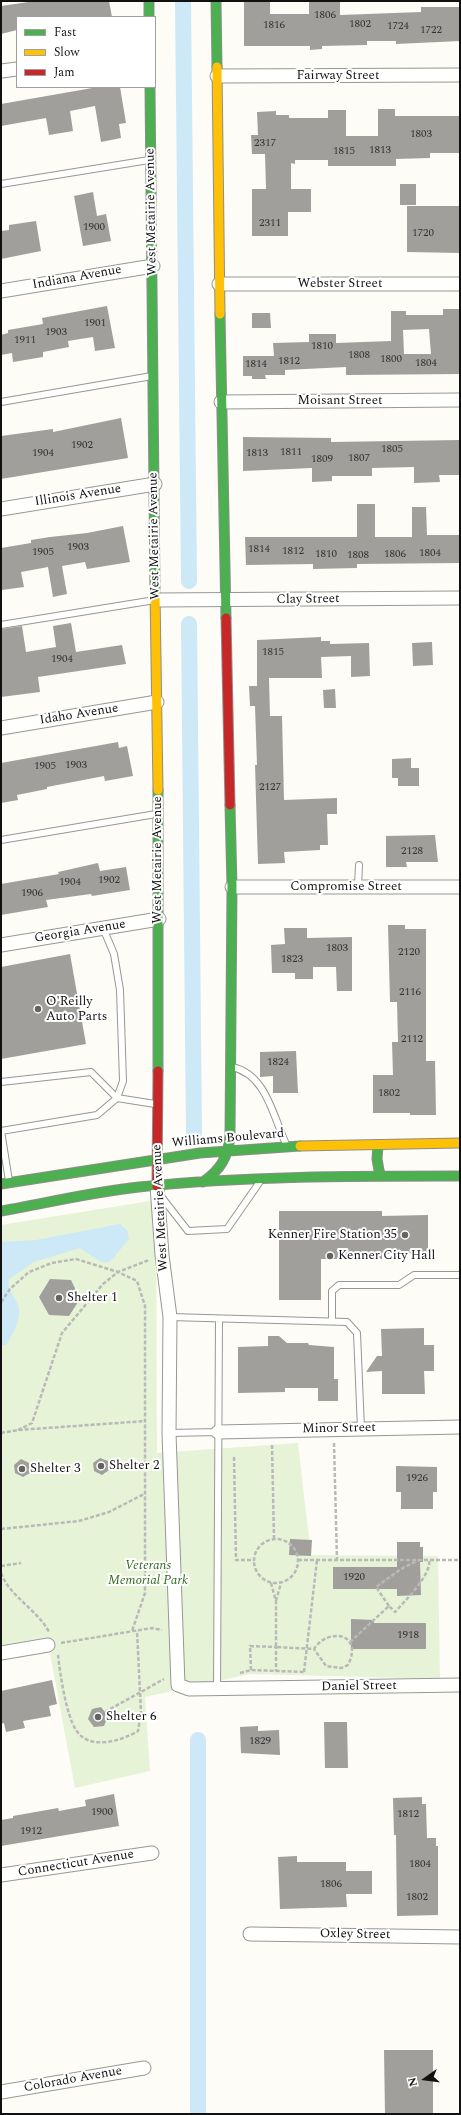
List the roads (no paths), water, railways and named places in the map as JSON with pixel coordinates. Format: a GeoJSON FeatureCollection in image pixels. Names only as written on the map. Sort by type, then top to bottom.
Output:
{"type":"FeatureCollection","features":[{"type":"Feature","properties":{"kind":"main road"},"geometry":{"type":"LineString","coordinates":[[149,1],[150,16]]}},
{"type":"Feature","properties":{"kind":"main road"},"geometry":{"type":"LineString","coordinates":[[203,1182],[220,1170],[230,1150],[232,887],[224,601],[216,1]]}},
{"type":"Feature","properties":{"kind":"main road","name":"West Metairie Avenue"},"geometry":{"type":"LineString","coordinates":[[150,88],[159,919],[157,1104],[158,1189]]}},
{"type":"Feature","properties":{"kind":"main road","name":"Williams Boulevard"},"geometry":{"type":"LineString","coordinates":[[5,1184],[230,1150],[288,1147],[460,1143]]}},
{"type":"Feature","properties":{"kind":"main road"},"geometry":{"type":"LineString","coordinates":[[378,1145],[377,1159],[380,1176]]}},
{"type":"Feature","properties":{"kind":"main road"},"geometry":{"type":"LineString","coordinates":[[1,1211],[137,1187],[158,1189],[203,1182],[262,1179],[460,1175]]}},
{"type":"Feature","properties":{"kind":"street"},"geometry":{"type":"LineString","coordinates":[[1,71],[16,69]]}},
{"type":"Feature","properties":{"kind":"street","name":"Fairway Street"},"geometry":{"type":"LineString","coordinates":[[217,76],[460,75]]}},
{"type":"Feature","properties":{"kind":"street","name":"Indiana Avenue"},"geometry":{"type":"LineString","coordinates":[[1,291],[152,266]]}},
{"type":"Feature","properties":{"kind":"street","name":"Webster Street"},"geometry":{"type":"LineString","coordinates":[[219,284],[460,284]]}},
{"type":"Feature","properties":{"kind":"street","name":"Moisant Street"},"geometry":{"type":"LineString","coordinates":[[221,402],[460,400]]}},
{"type":"Feature","properties":{"kind":"street","name":"Illinois Avenue"},"geometry":{"type":"LineString","coordinates":[[1,508],[155,484]]}},
{"type":"Feature","properties":{"kind":"street","name":"Clay Street"},"geometry":{"type":"LineString","coordinates":[[156,600],[224,601],[460,598]]}},
{"type":"Feature","properties":{"kind":"street","name":"Idaho Avenue"},"geometry":{"type":"LineString","coordinates":[[1,728],[157,702]]}},
{"type":"Feature","properties":{"kind":"street","name":"Compromise Street"},"geometry":{"type":"LineString","coordinates":[[232,887],[460,887]]}},
{"type":"Feature","properties":{"kind":"street","name":"Georgia Avenue"},"geometry":{"type":"LineString","coordinates":[[1,945],[159,919]]}},
{"type":"Feature","properties":{"kind":"street"},"geometry":{"type":"LineString","coordinates":[[460,1175],[460,1181]]}},
{"type":"Feature","properties":{"kind":"street","name":"West Metairie Avenue"},"geometry":{"type":"LineString","coordinates":[[158,1189],[162,1255],[170,1317],[169,1433],[178,1685],[189,1689],[218,1689]]}},
{"type":"Feature","properties":{"kind":"street","name":"Minor Street"},"geometry":{"type":"LineString","coordinates":[[218,1432],[460,1427]]}},
{"type":"Feature","properties":{"kind":"street"},"geometry":{"type":"LineString","coordinates":[[1,1653],[53,1644]]}},
{"type":"Feature","properties":{"kind":"street","name":"Daniel Street"},"geometry":{"type":"LineString","coordinates":[[218,1689],[460,1685]]}},
{"type":"Feature","properties":{"kind":"street","name":"Connecticut Avenue"},"geometry":{"type":"LineString","coordinates":[[1,1875],[152,1852]]}},
{"type":"Feature","properties":{"kind":"street","name":"Oxley Street"},"geometry":{"type":"LineString","coordinates":[[250,1934],[460,1937]]}},
{"type":"Feature","properties":{"kind":"street","name":"Colorado Avenue"},"geometry":{"type":"LineString","coordinates":[[1,2092],[144,2068]]}},
{"type":"Feature","properties":{"kind":"lane"},"geometry":{"type":"LineString","coordinates":[[1,184],[151,160]]}},
{"type":"Feature","properties":{"kind":"lane"},"geometry":{"type":"LineString","coordinates":[[1,402],[154,376]]}},
{"type":"Feature","properties":{"kind":"lane"},"geometry":{"type":"LineString","coordinates":[[1,625],[156,600]]}},
{"type":"Feature","properties":{"kind":"lane"},"geometry":{"type":"LineString","coordinates":[[1,840],[158,814]]}},
{"type":"Feature","properties":{"kind":"lane"},"geometry":{"type":"LineString","coordinates":[[358,887],[359,865]]}},
{"type":"Feature","properties":{"kind":"lane"},"geometry":{"type":"LineString","coordinates":[[5,1184],[1,1131],[97,1115],[117,1098],[123,1081],[120,990],[114,954],[104,928]]}},
{"type":"Feature","properties":{"kind":"lane"},"geometry":{"type":"LineString","coordinates":[[230,1067],[250,1074],[260,1086],[267,1098],[288,1147]]}},
{"type":"Feature","properties":{"kind":"lane"},"geometry":{"type":"LineString","coordinates":[[1,1082],[92,1072],[117,1098],[157,1104]]}},
{"type":"Feature","properties":{"kind":"lane"},"geometry":{"type":"LineString","coordinates":[[158,1189],[188,1231],[227,1229],[262,1179]]}},
{"type":"Feature","properties":{"kind":"lane"},"geometry":{"type":"LineString","coordinates":[[332,1320],[332,1291],[340,1285],[399,1285],[414,1275],[460,1274]]}},
{"type":"Feature","properties":{"kind":"lane"},"geometry":{"type":"LineString","coordinates":[[170,1317],[332,1320],[347,1322],[357,1333],[361,1429]]}},
{"type":"Feature","properties":{"kind":"lane"},"geometry":{"type":"LineString","coordinates":[[218,1689],[219,1319]]}},
{"type":"Feature","properties":{"kind":"lane"},"geometry":{"type":"LineString","coordinates":[[169,1433],[218,1432]]}},
{"type":"Feature","properties":{"kind":"water"},"geometry":{"type":"Polygon","coordinates":[[[120,1224],[127,1230],[129,1239],[112,1260],[108,1262],[98,1260],[80,1248],[34,1262],[9,1279],[10,1289],[18,1305],[19,1316],[9,1341],[6,1345],[1,1346],[1,1242],[36,1240],[120,1224]]]}},
{"type":"Feature","properties":{"kind":"waterway"},"geometry":{"type":"LineString","coordinates":[[183,1],[189,581]]}},
{"type":"Feature","properties":{"kind":"waterway"},"geometry":{"type":"LineString","coordinates":[[189,624],[194,1133]]}},
{"type":"Feature","properties":{"kind":"waterway"},"geometry":{"type":"LineString","coordinates":[[198,1740],[198,2114]]}},
{"type":"Feature","properties":{"kind":"place","name":"O'Reilly Auto Parts"},"geometry":{"type":"Point","coordinates":[38,1009]}},
{"type":"Feature","properties":{"kind":"place","name":"Kenner Fire Station 35"},"geometry":{"type":"Point","coordinates":[405,1235]}},
{"type":"Feature","properties":{"kind":"place","name":"Kenner City Hall"},"geometry":{"type":"Point","coordinates":[330,1256]}},
{"type":"Feature","properties":{"kind":"place","name":"Shelter 1"},"geometry":{"type":"Point","coordinates":[59,1298]}},
{"type":"Feature","properties":{"kind":"place","name":"Shelter 2"},"geometry":{"type":"Point","coordinates":[101,1466]}},
{"type":"Feature","properties":{"kind":"place","name":"Shelter 3"},"geometry":{"type":"Point","coordinates":[22,1469]}},
{"type":"Feature","properties":{"kind":"place","name":"Shelter 6"},"geometry":{"type":"Point","coordinates":[98,1717]}},
{"type":"Feature","properties":{"kind":"park label","name":"Veterans Memorial Park"},"geometry":{"type":"Point","coordinates":[148,1574]}}]}
